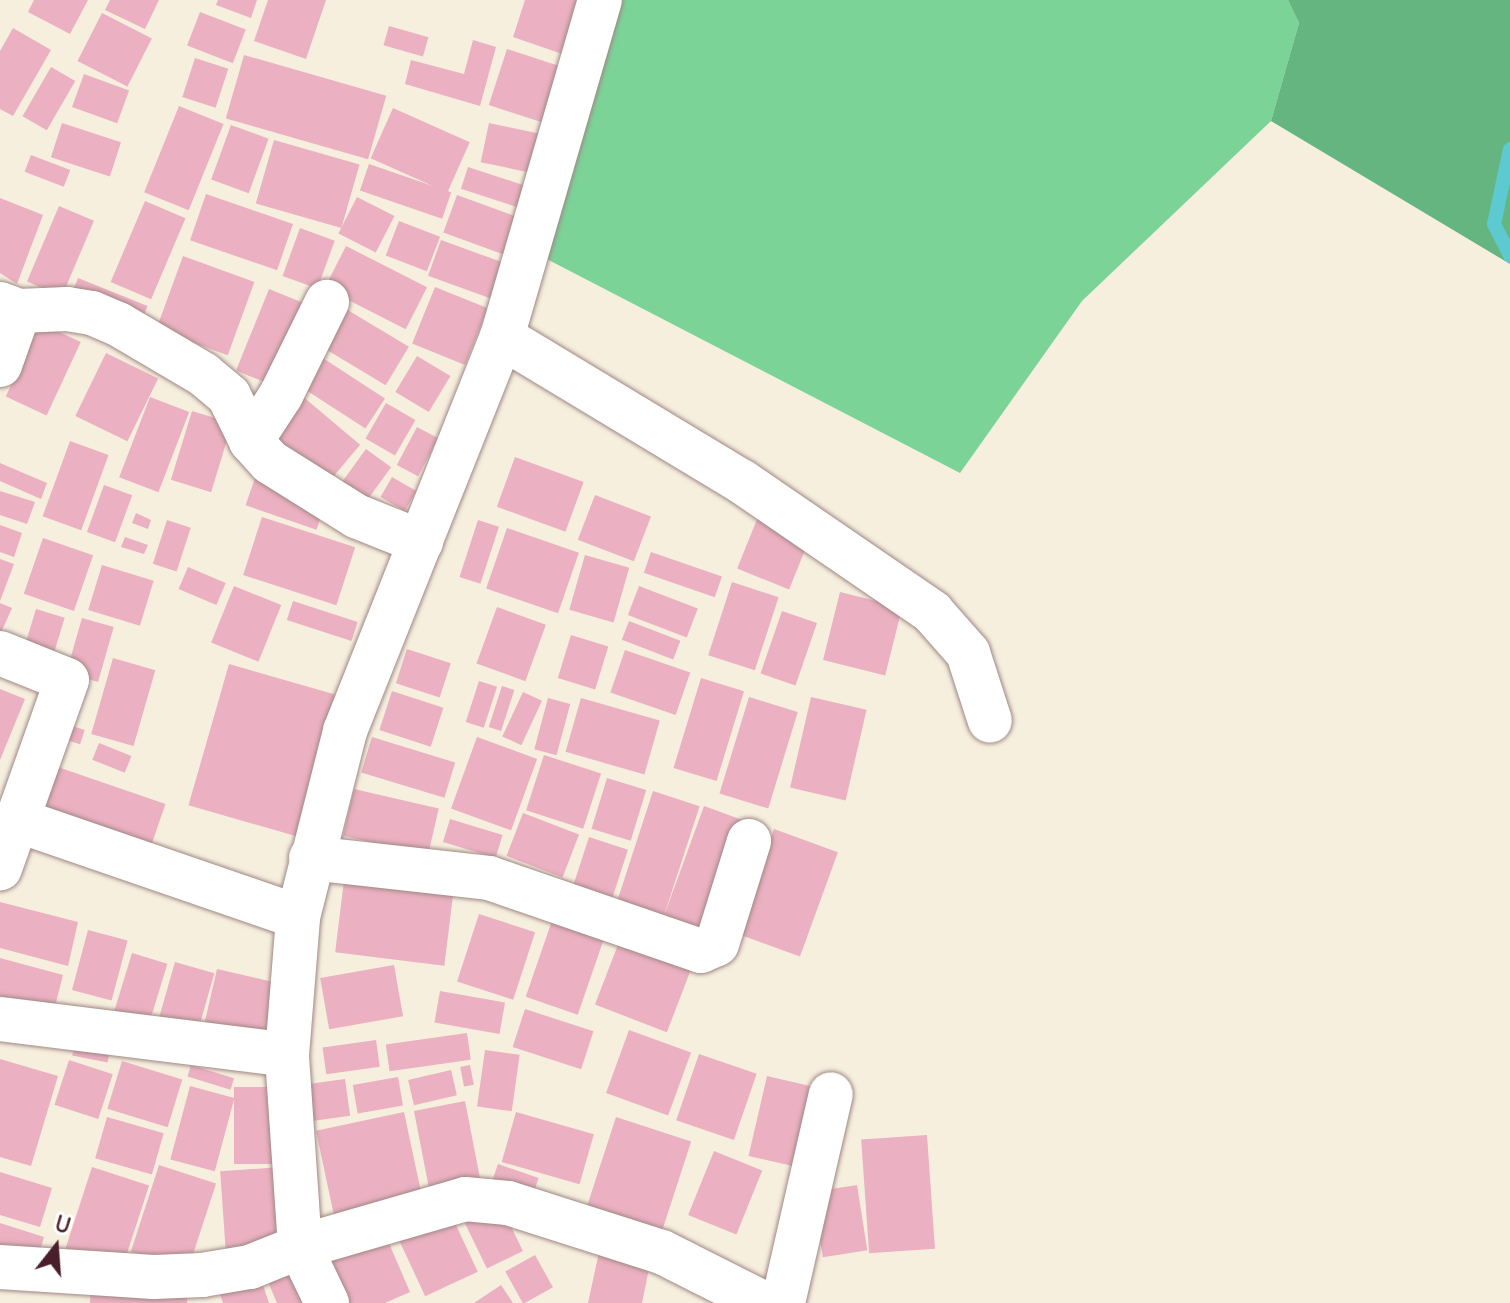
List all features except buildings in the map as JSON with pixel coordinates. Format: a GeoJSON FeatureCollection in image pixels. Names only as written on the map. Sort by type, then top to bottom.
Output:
{"type":"FeatureCollection","features":[{"type":"Feature","properties":{"kind":"street"},"geometry":{"type":"LineString","coordinates":[[327,1303],[300,1247],[287,1055],[298,917],[345,731],[502,337],[600,0]]}},
{"type":"Feature","properties":{"kind":"street"},"geometry":{"type":"LineString","coordinates":[[251,441],[281,395],[327,302]]}},
{"type":"Feature","properties":{"kind":"street"},"geometry":{"type":"LineString","coordinates":[[0,365],[10,307],[92,313],[118,324],[203,374],[229,396],[251,441],[270,462],[356,516],[421,542]]}},
{"type":"Feature","properties":{"kind":"street"},"geometry":{"type":"LineString","coordinates":[[502,337],[741,481],[932,612],[968,653],[990,721]]}},
{"type":"Feature","properties":{"kind":"street"},"geometry":{"type":"LineString","coordinates":[[0,653],[67,680],[0,868]]}},
{"type":"Feature","properties":{"kind":"street"},"geometry":{"type":"LineString","coordinates":[[17,820],[298,917]]}},
{"type":"Feature","properties":{"kind":"street"},"geometry":{"type":"LineString","coordinates":[[311,858],[489,878],[701,951],[717,944],[749,841]]}},
{"type":"Feature","properties":{"kind":"street"},"geometry":{"type":"LineString","coordinates":[[0,1019],[287,1055]]}},
{"type":"Feature","properties":{"kind":"street"},"geometry":{"type":"LineString","coordinates":[[783,1303],[831,1094]]}},
{"type":"Feature","properties":{"kind":"street"},"geometry":{"type":"LineString","coordinates":[[0,1267],[140,1277],[202,1275],[250,1267],[300,1247],[465,1199],[508,1203],[662,1252],[763,1303]]}},
{"type":"Feature","properties":{"kind":"green space"},"geometry":{"type":"Polygon","coordinates":[[[619,0],[1288,0],[1299,23],[1271,121],[1082,301],[960,473],[539,255],[619,0]]]}},
{"type":"Feature","properties":{"kind":"green space"},"geometry":{"type":"Polygon","coordinates":[[[1288,0],[1510,0],[1510,264],[1271,121],[1299,23],[1288,0]]]}},
{"type":"Feature","properties":{"kind":"waterway"},"geometry":{"type":"LineString","coordinates":[[1510,149],[1494,224],[1510,256]]}}]}
